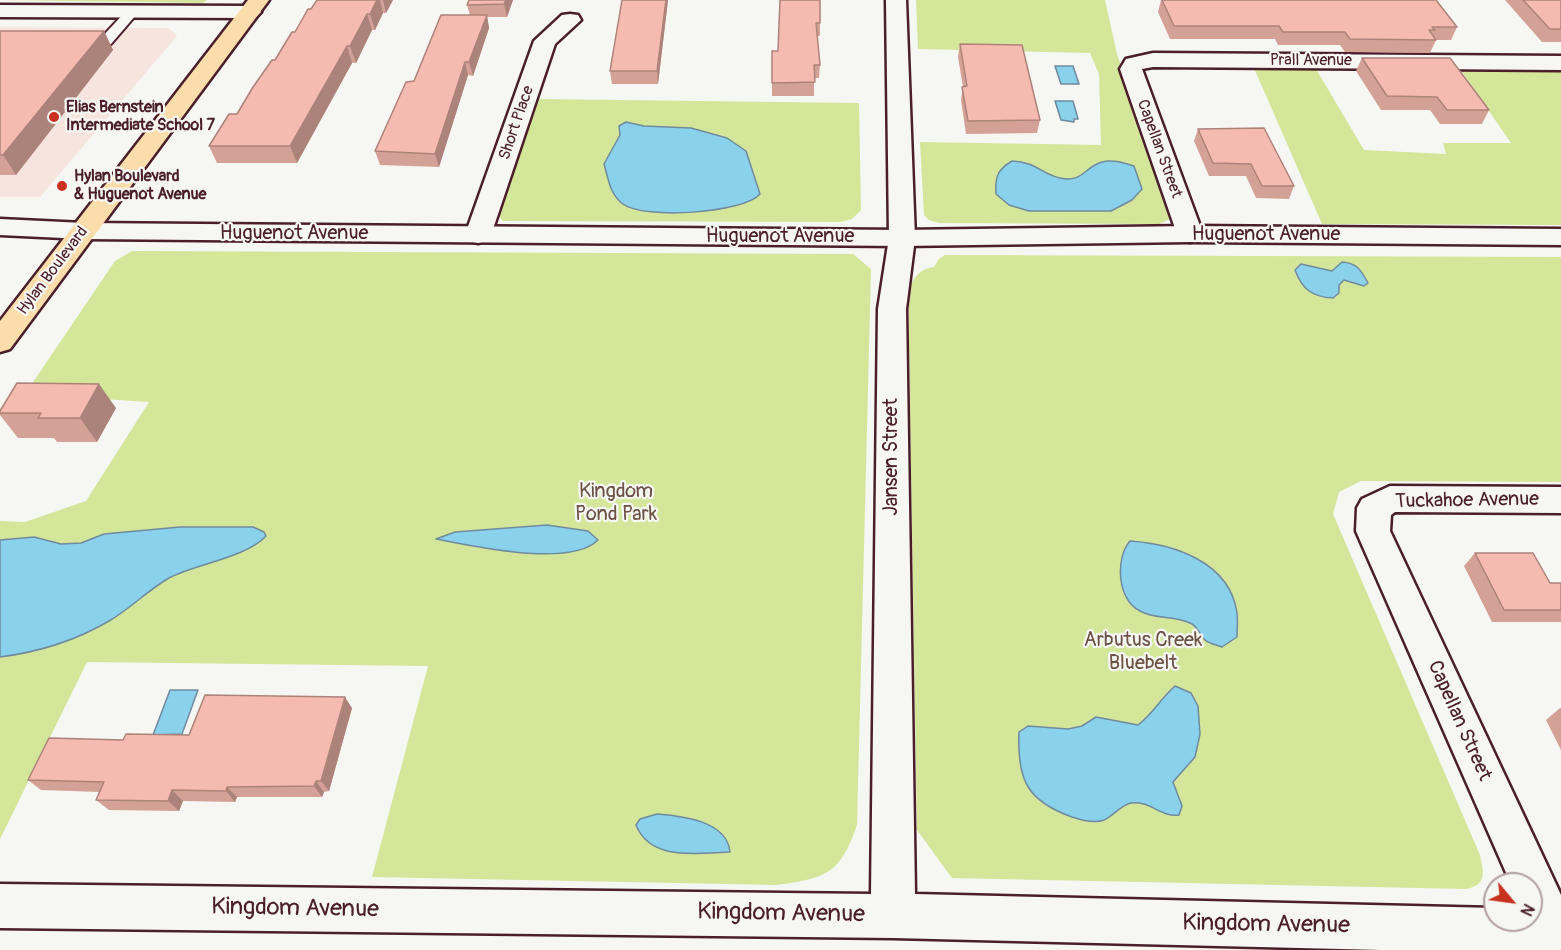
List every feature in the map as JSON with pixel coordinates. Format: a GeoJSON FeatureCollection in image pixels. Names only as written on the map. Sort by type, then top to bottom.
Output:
{"type":"FeatureCollection","features":[{"type":"Feature","properties":{"kind":"main road","name":"Hylan Boulevard"},"geometry":{"type":"LineString","coordinates":[[0,342],[254,6]]}},
{"type":"Feature","properties":{"kind":"street","name":"Jansen Street"},"geometry":{"type":"LineString","coordinates":[[893,915],[892,309],[902,238],[896,0]]}},
{"type":"Feature","properties":{"kind":"street"},"geometry":{"type":"LineString","coordinates":[[0,11],[132,12],[254,6]]}},
{"type":"Feature","properties":{"kind":"street","name":"Short Place"},"geometry":{"type":"LineString","coordinates":[[478,235],[545,41],[570,20]]}},
{"type":"Feature","properties":{"kind":"street","name":"Prall Avenue"},"geometry":{"type":"LineString","coordinates":[[1134,64],[1153,60],[1561,63]]}},
{"type":"Feature","properties":{"kind":"street","name":"Capellan Street"},"geometry":{"type":"LineString","coordinates":[[1134,64],[1131,69],[1132,75],[1190,234]]}},
{"type":"Feature","properties":{"kind":"street","name":"Huguenot Avenue"},"geometry":{"type":"LineString","coordinates":[[0,227],[84,231],[902,238],[1190,234],[1561,237]]}},
{"type":"Feature","properties":{"kind":"street","name":"Tuckahoe Avenue"},"geometry":{"type":"LineString","coordinates":[[1374,508],[1390,499],[1561,500]]}},
{"type":"Feature","properties":{"kind":"street","name":"Capellan Street"},"geometry":{"type":"LineString","coordinates":[[1374,508],[1373,531],[1558,932]]}},
{"type":"Feature","properties":{"kind":"street","name":"Kingdom Avenue"},"geometry":{"type":"LineString","coordinates":[[0,906],[893,915],[1558,932]]}},
{"type":"Feature","properties":{"kind":"lane"},"geometry":{"type":"LineString","coordinates":[[106,41],[132,12]]}},
{"type":"Feature","properties":{"kind":"shaded area","name":"Elias Bernstein Intermediate School 7"},"geometry":{"type":"Polygon","coordinates":[[[0,27],[169,28],[177,36],[40,197],[0,197],[0,27]]]}},
{"type":"Feature","properties":{"kind":"green space"},"geometry":{"type":"Polygon","coordinates":[[[0,0],[207,0],[203,3],[0,0]]]}},
{"type":"Feature","properties":{"kind":"green space"},"geometry":{"type":"Polygon","coordinates":[[[916,0],[1105,0],[1117,54],[1170,209],[1170,219],[1159,224],[939,223],[929,220],[924,215],[920,142],[1101,145],[1099,74],[1090,53],[918,49],[916,0]]]}},
{"type":"Feature","properties":{"kind":"green space"},"geometry":{"type":"Polygon","coordinates":[[[1254,68],[1316,69],[1364,150],[1446,154],[1443,143],[1511,143],[1460,69],[1561,70],[1561,225],[1322,224],[1254,68]]]}},
{"type":"Feature","properties":{"kind":"green space"},"geometry":{"type":"Polygon","coordinates":[[[538,99],[859,103],[861,210],[852,219],[841,222],[503,221],[495,213],[538,99]]]}},
{"type":"Feature","properties":{"kind":"green space","name":"Kingdom Pond Park"},"geometry":{"type":"Polygon","coordinates":[[[132,251],[853,254],[871,269],[857,825],[851,841],[837,864],[820,876],[777,885],[372,877],[428,666],[87,662],[0,839],[0,521],[25,522],[86,501],[149,402],[25,394],[115,261],[132,251]]]}},
{"type":"Feature","properties":{"kind":"green space","name":"Arbutus Creek Bluebelt"},"geometry":{"type":"Polygon","coordinates":[[[945,255],[1561,257],[1561,482],[1361,481],[1339,492],[1333,514],[1480,855],[1483,872],[1478,884],[1466,889],[952,878],[917,830],[908,289],[918,274],[934,267],[945,255]]]}},
{"type":"Feature","properties":{"kind":"water"},"geometry":{"type":"Polygon","coordinates":[[[1055,66],[1073,66],[1079,84],[1061,84],[1055,66]]]}},
{"type":"Feature","properties":{"kind":"water"},"geometry":{"type":"Polygon","coordinates":[[[1055,101],[1073,101],[1078,119],[1074,119],[1074,122],[1061,120],[1055,101]]]}},
{"type":"Feature","properties":{"kind":"water"},"geometry":{"type":"Polygon","coordinates":[[[626,122],[644,126],[691,128],[727,138],[746,151],[760,194],[750,201],[735,206],[693,212],[651,212],[623,204],[612,191],[604,164],[620,135],[619,126],[626,122]]]}},
{"type":"Feature","properties":{"kind":"water"},"geometry":{"type":"Polygon","coordinates":[[[1012,161],[1068,179],[1079,176],[1102,162],[1122,163],[1134,166],[1142,189],[1132,200],[1111,211],[1029,211],[1009,205],[996,194],[998,174],[1012,161]]]}},
{"type":"Feature","properties":{"kind":"water"},"geometry":{"type":"Polygon","coordinates":[[[1342,262],[1358,268],[1368,283],[1364,286],[1344,280],[1339,285],[1339,293],[1333,298],[1319,296],[1309,291],[1295,270],[1301,264],[1332,271],[1342,262]]]}},
{"type":"Feature","properties":{"kind":"water"},"geometry":{"type":"Polygon","coordinates":[[[547,525],[588,531],[598,540],[585,548],[566,553],[544,554],[496,550],[436,539],[455,532],[547,525]]]}},
{"type":"Feature","properties":{"kind":"water"},"geometry":{"type":"Polygon","coordinates":[[[180,527],[253,527],[264,532],[266,536],[234,555],[169,578],[117,616],[70,640],[43,649],[0,657],[0,540],[34,537],[61,544],[81,543],[104,534],[180,527]]]}},
{"type":"Feature","properties":{"kind":"water"},"geometry":{"type":"Polygon","coordinates":[[[1130,541],[1164,546],[1197,559],[1212,569],[1224,581],[1232,595],[1237,613],[1237,637],[1222,647],[1203,638],[1195,626],[1190,623],[1146,614],[1132,606],[1121,578],[1122,558],[1130,541]]]}},
{"type":"Feature","properties":{"kind":"water"},"geometry":{"type":"Polygon","coordinates":[[[1175,686],[1191,693],[1198,706],[1200,734],[1195,757],[1173,782],[1182,806],[1179,815],[1167,814],[1144,804],[1131,803],[1104,820],[1088,821],[1057,811],[1035,796],[1023,776],[1020,763],[1019,732],[1028,726],[1068,729],[1082,726],[1096,717],[1138,725],[1175,686]]]}},
{"type":"Feature","properties":{"kind":"water"},"geometry":{"type":"Polygon","coordinates":[[[170,690],[198,690],[182,734],[153,735],[170,690]]]}},
{"type":"Feature","properties":{"kind":"water"},"geometry":{"type":"Polygon","coordinates":[[[657,814],[679,816],[712,827],[721,833],[730,852],[677,853],[653,845],[643,837],[636,825],[640,819],[657,814]]]}},
{"type":"Feature","properties":{"kind":"building"},"geometry":{"type":"Polygon","coordinates":[[[317,0],[377,0],[350,46],[347,46],[290,146],[209,146],[229,114],[237,114],[253,87],[272,60],[275,60],[292,32],[295,32],[308,9],[311,9],[317,0]]]}},
{"type":"Feature","properties":{"kind":"building"},"geometry":{"type":"Polygon","coordinates":[[[469,0],[506,0],[504,4],[467,5],[469,0]]]}},
{"type":"Feature","properties":{"kind":"building"},"geometry":{"type":"Polygon","coordinates":[[[622,0],[666,0],[657,71],[610,71],[622,0]]]}},
{"type":"Feature","properties":{"kind":"building"},"geometry":{"type":"Polygon","coordinates":[[[780,0],[820,0],[820,23],[816,23],[820,65],[814,65],[815,82],[772,83],[772,51],[778,51],[780,0]]]}},
{"type":"Feature","properties":{"kind":"building"},"geometry":{"type":"Polygon","coordinates":[[[1162,0],[1436,0],[1457,27],[1432,27],[1435,30],[1429,30],[1436,40],[1350,39],[1345,32],[1283,32],[1279,26],[1174,26],[1162,0]]]}},
{"type":"Feature","properties":{"kind":"building"},"geometry":{"type":"Polygon","coordinates":[[[1523,0],[1561,0],[1561,29],[1550,29],[1523,0]]]}},
{"type":"Feature","properties":{"kind":"building"},"geometry":{"type":"Polygon","coordinates":[[[441,15],[487,15],[469,62],[465,62],[435,154],[375,151],[406,82],[414,81],[441,15]]]}},
{"type":"Feature","properties":{"kind":"building"},"geometry":{"type":"Polygon","coordinates":[[[0,31],[104,31],[3,155],[0,155],[0,31]]]}},
{"type":"Feature","properties":{"kind":"building"},"geometry":{"type":"Polygon","coordinates":[[[960,44],[1022,45],[1040,120],[968,121],[962,87],[967,86],[960,44]]]}},
{"type":"Feature","properties":{"kind":"building"},"geometry":{"type":"Polygon","coordinates":[[[1362,58],[1450,58],[1489,110],[1447,110],[1437,97],[1387,96],[1362,58]]]}},
{"type":"Feature","properties":{"kind":"building"},"geometry":{"type":"Polygon","coordinates":[[[1264,128],[1294,186],[1262,186],[1251,164],[1213,163],[1198,129],[1264,128]]]}},
{"type":"Feature","properties":{"kind":"building"},"geometry":{"type":"Polygon","coordinates":[[[17,383],[99,384],[80,418],[38,418],[41,413],[0,413],[17,383]]]}},
{"type":"Feature","properties":{"kind":"building"},"geometry":{"type":"Polygon","coordinates":[[[1475,553],[1533,553],[1550,583],[1561,583],[1561,610],[1504,610],[1475,553]]]}},
{"type":"Feature","properties":{"kind":"building"},"geometry":{"type":"Polygon","coordinates":[[[205,695],[345,697],[321,781],[316,781],[314,786],[227,787],[226,791],[172,790],[168,801],[96,800],[104,782],[28,780],[49,738],[123,740],[126,734],[189,735],[205,695]]]}},
{"type":"Feature","properties":{"kind":"place","name":"Elias Bernstein Intermediate School 7"},"geometry":{"type":"Point","coordinates":[54,117]}},
{"type":"Feature","properties":{"kind":"place","name":"Hylan Boulevard & Huguenot Avenue"},"geometry":{"type":"Point","coordinates":[62,186]}}]}
